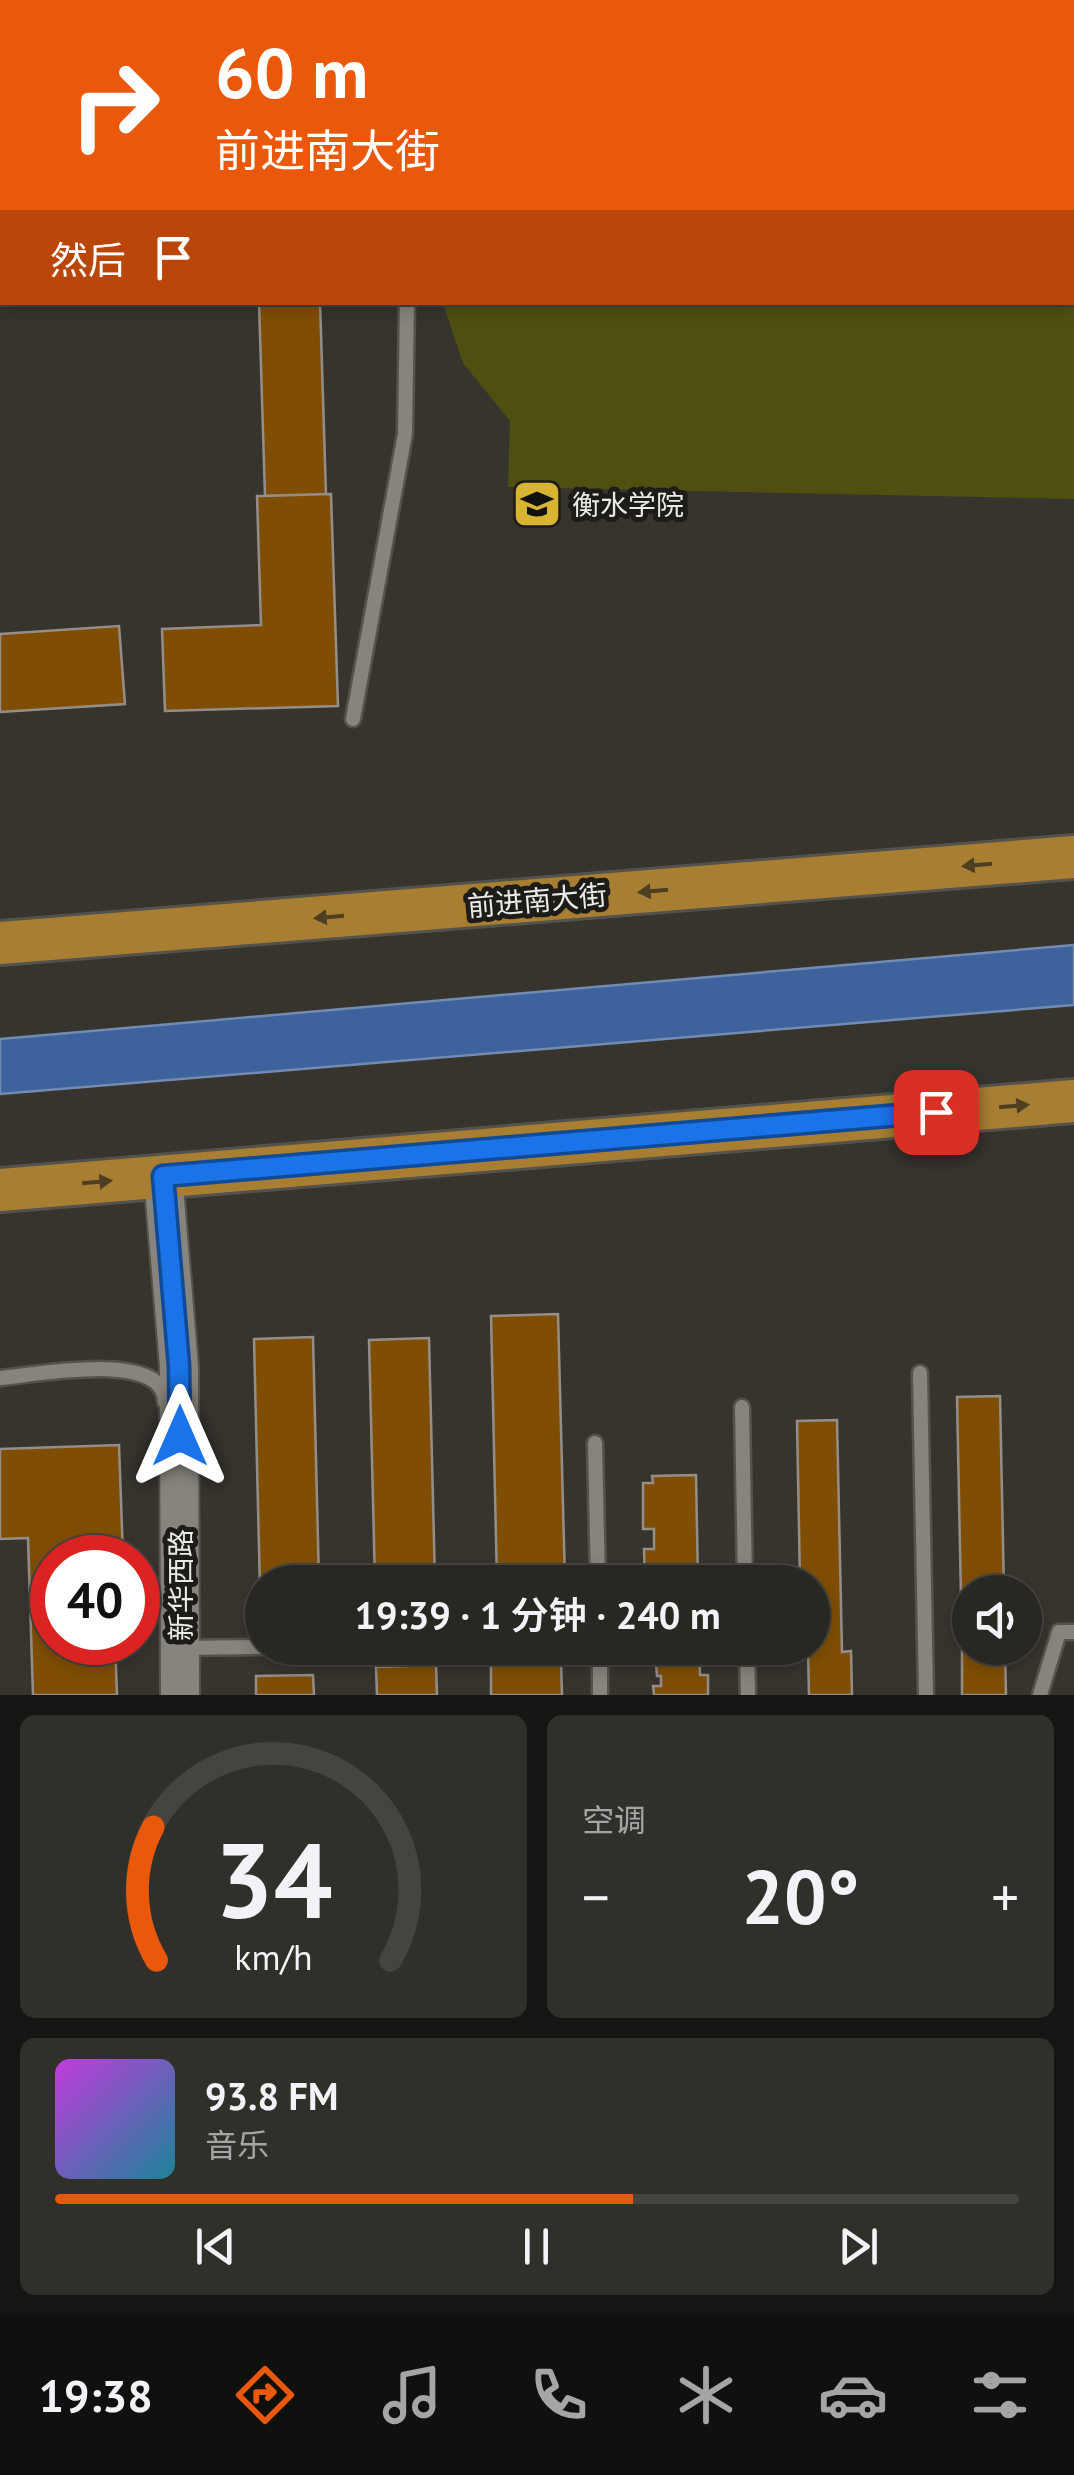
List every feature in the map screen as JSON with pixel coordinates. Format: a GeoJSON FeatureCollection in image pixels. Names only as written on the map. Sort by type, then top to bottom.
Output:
{"type":"FeatureCollection","features":[{"type":"Feature","properties":{"kind":"main road","name":"前进南大街"},"geometry":{"type":"LineString","coordinates":[[0,943],[1074,857]]}},
{"type":"Feature","properties":{"kind":"main road"},"geometry":{"type":"LineString","coordinates":[[0,1190],[1074,1101]]}},
{"type":"Feature","properties":{"kind":"street","name":"新华西路"},"geometry":{"type":"LineString","coordinates":[[163,1176],[179,1366],[180,1695]]}},
{"type":"Feature","properties":{"kind":"lane"},"geometry":{"type":"LineString","coordinates":[[353,719],[405,434],[407,305]]}},
{"type":"Feature","properties":{"kind":"lane"},"geometry":{"type":"LineString","coordinates":[[0,1378],[120,1368],[157,1380],[165,1391],[166,1695]]}},
{"type":"Feature","properties":{"kind":"lane"},"geometry":{"type":"LineString","coordinates":[[920,1373],[926,1695]]}},
{"type":"Feature","properties":{"kind":"lane"},"geometry":{"type":"LineString","coordinates":[[742,1407],[745,1565]]}},
{"type":"Feature","properties":{"kind":"lane"},"geometry":{"type":"LineString","coordinates":[[596,1443],[598,1565]]}},
{"type":"Feature","properties":{"kind":"lane"},"geometry":{"type":"LineString","coordinates":[[1040,1695],[1058,1632],[1074,1632]]}},
{"type":"Feature","properties":{"kind":"lane"},"geometry":{"type":"LineString","coordinates":[[180,1648],[245,1647]]}},
{"type":"Feature","properties":{"kind":"lane"},"geometry":{"type":"LineString","coordinates":[[600,1665],[600,1695]]}},
{"type":"Feature","properties":{"kind":"lane"},"geometry":{"type":"LineString","coordinates":[[747,1665],[748,1695]]}},
{"type":"Feature","properties":{"kind":"shaded area"},"geometry":{"type":"Polygon","coordinates":[[[444,305],[1074,305],[1074,499],[508,487],[510,421],[463,363],[444,305]]]}},
{"type":"Feature","properties":{"kind":"water"},"geometry":{"type":"Polygon","coordinates":[[[1074,945],[1074,1005],[0,1094],[0,1039],[1074,945]]]}},
{"type":"Feature","properties":{"kind":"building"},"geometry":{"type":"Polygon","coordinates":[[[259,305],[320,305],[326,494],[265,496],[259,305]]]}},
{"type":"Feature","properties":{"kind":"building"},"geometry":{"type":"Polygon","coordinates":[[[331,494],[338,706],[165,711],[162,629],[261,625],[257,496],[331,494]]]}},
{"type":"Feature","properties":{"kind":"building"},"geometry":{"type":"Polygon","coordinates":[[[119,626],[125,704],[0,712],[0,634],[119,626]]]}},
{"type":"Feature","properties":{"kind":"building"},"geometry":{"type":"Polygon","coordinates":[[[558,1314],[565,1565],[497,1565],[491,1316],[558,1314]]]}},
{"type":"Feature","properties":{"kind":"building"},"geometry":{"type":"Polygon","coordinates":[[[313,1337],[319,1565],[259,1565],[254,1339],[313,1337]]]}},
{"type":"Feature","properties":{"kind":"building"},"geometry":{"type":"Polygon","coordinates":[[[429,1338],[435,1565],[375,1565],[369,1340],[429,1338]]]}},
{"type":"Feature","properties":{"kind":"building"},"geometry":{"type":"Polygon","coordinates":[[[1000,1396],[1004,1575],[961,1575],[957,1397],[1000,1396]]]}},
{"type":"Feature","properties":{"kind":"building"},"geometry":{"type":"Polygon","coordinates":[[[837,1420],[842,1652],[851,1651],[852,1695],[809,1695],[808,1665],[830,1665],[830,1565],[800,1565],[797,1421],[837,1420]]]}},
{"type":"Feature","properties":{"kind":"building"},"geometry":{"type":"Polygon","coordinates":[[[119,1445],[122,1535],[30,1535],[30,1601],[28,1538],[0,1539],[0,1449],[119,1445]]]}},
{"type":"Feature","properties":{"kind":"building"},"geometry":{"type":"Polygon","coordinates":[[[696,1475],[698,1565],[644,1565],[644,1549],[654,1549],[654,1529],[643,1529],[643,1483],[653,1483],[652,1476],[696,1475]]]}},
{"type":"Feature","properties":{"kind":"building"},"geometry":{"type":"Polygon","coordinates":[[[32,1665],[116,1665],[117,1695],[33,1695],[32,1665]]]}},
{"type":"Feature","properties":{"kind":"building"},"geometry":{"type":"Polygon","coordinates":[[[436,1665],[437,1695],[377,1695],[376,1667],[436,1665]]]}},
{"type":"Feature","properties":{"kind":"building"},"geometry":{"type":"Polygon","coordinates":[[[491,1665],[561,1665],[562,1695],[491,1695],[491,1665]]]}},
{"type":"Feature","properties":{"kind":"building"},"geometry":{"type":"Polygon","coordinates":[[[656,1665],[700,1665],[700,1675],[708,1675],[708,1695],[654,1695],[653,1686],[661,1686],[661,1676],[657,1676],[656,1665]]]}},
{"type":"Feature","properties":{"kind":"building"},"geometry":{"type":"Polygon","coordinates":[[[962,1665],[1005,1665],[1006,1695],[962,1695],[962,1665]]]}},
{"type":"Feature","properties":{"kind":"building"},"geometry":{"type":"Polygon","coordinates":[[[313,1675],[314,1695],[256,1695],[256,1676],[313,1675]]]}},
{"type":"Feature","properties":{"kind":"place","name":"衡水学院"},"geometry":{"type":"Point","coordinates":[537,504]}},
{"type":"Feature","properties":{"kind":"route"},"geometry":{"type":"LineString","coordinates":[[180,1436],[179,1366],[163,1176],[936,1112]]}}]}
